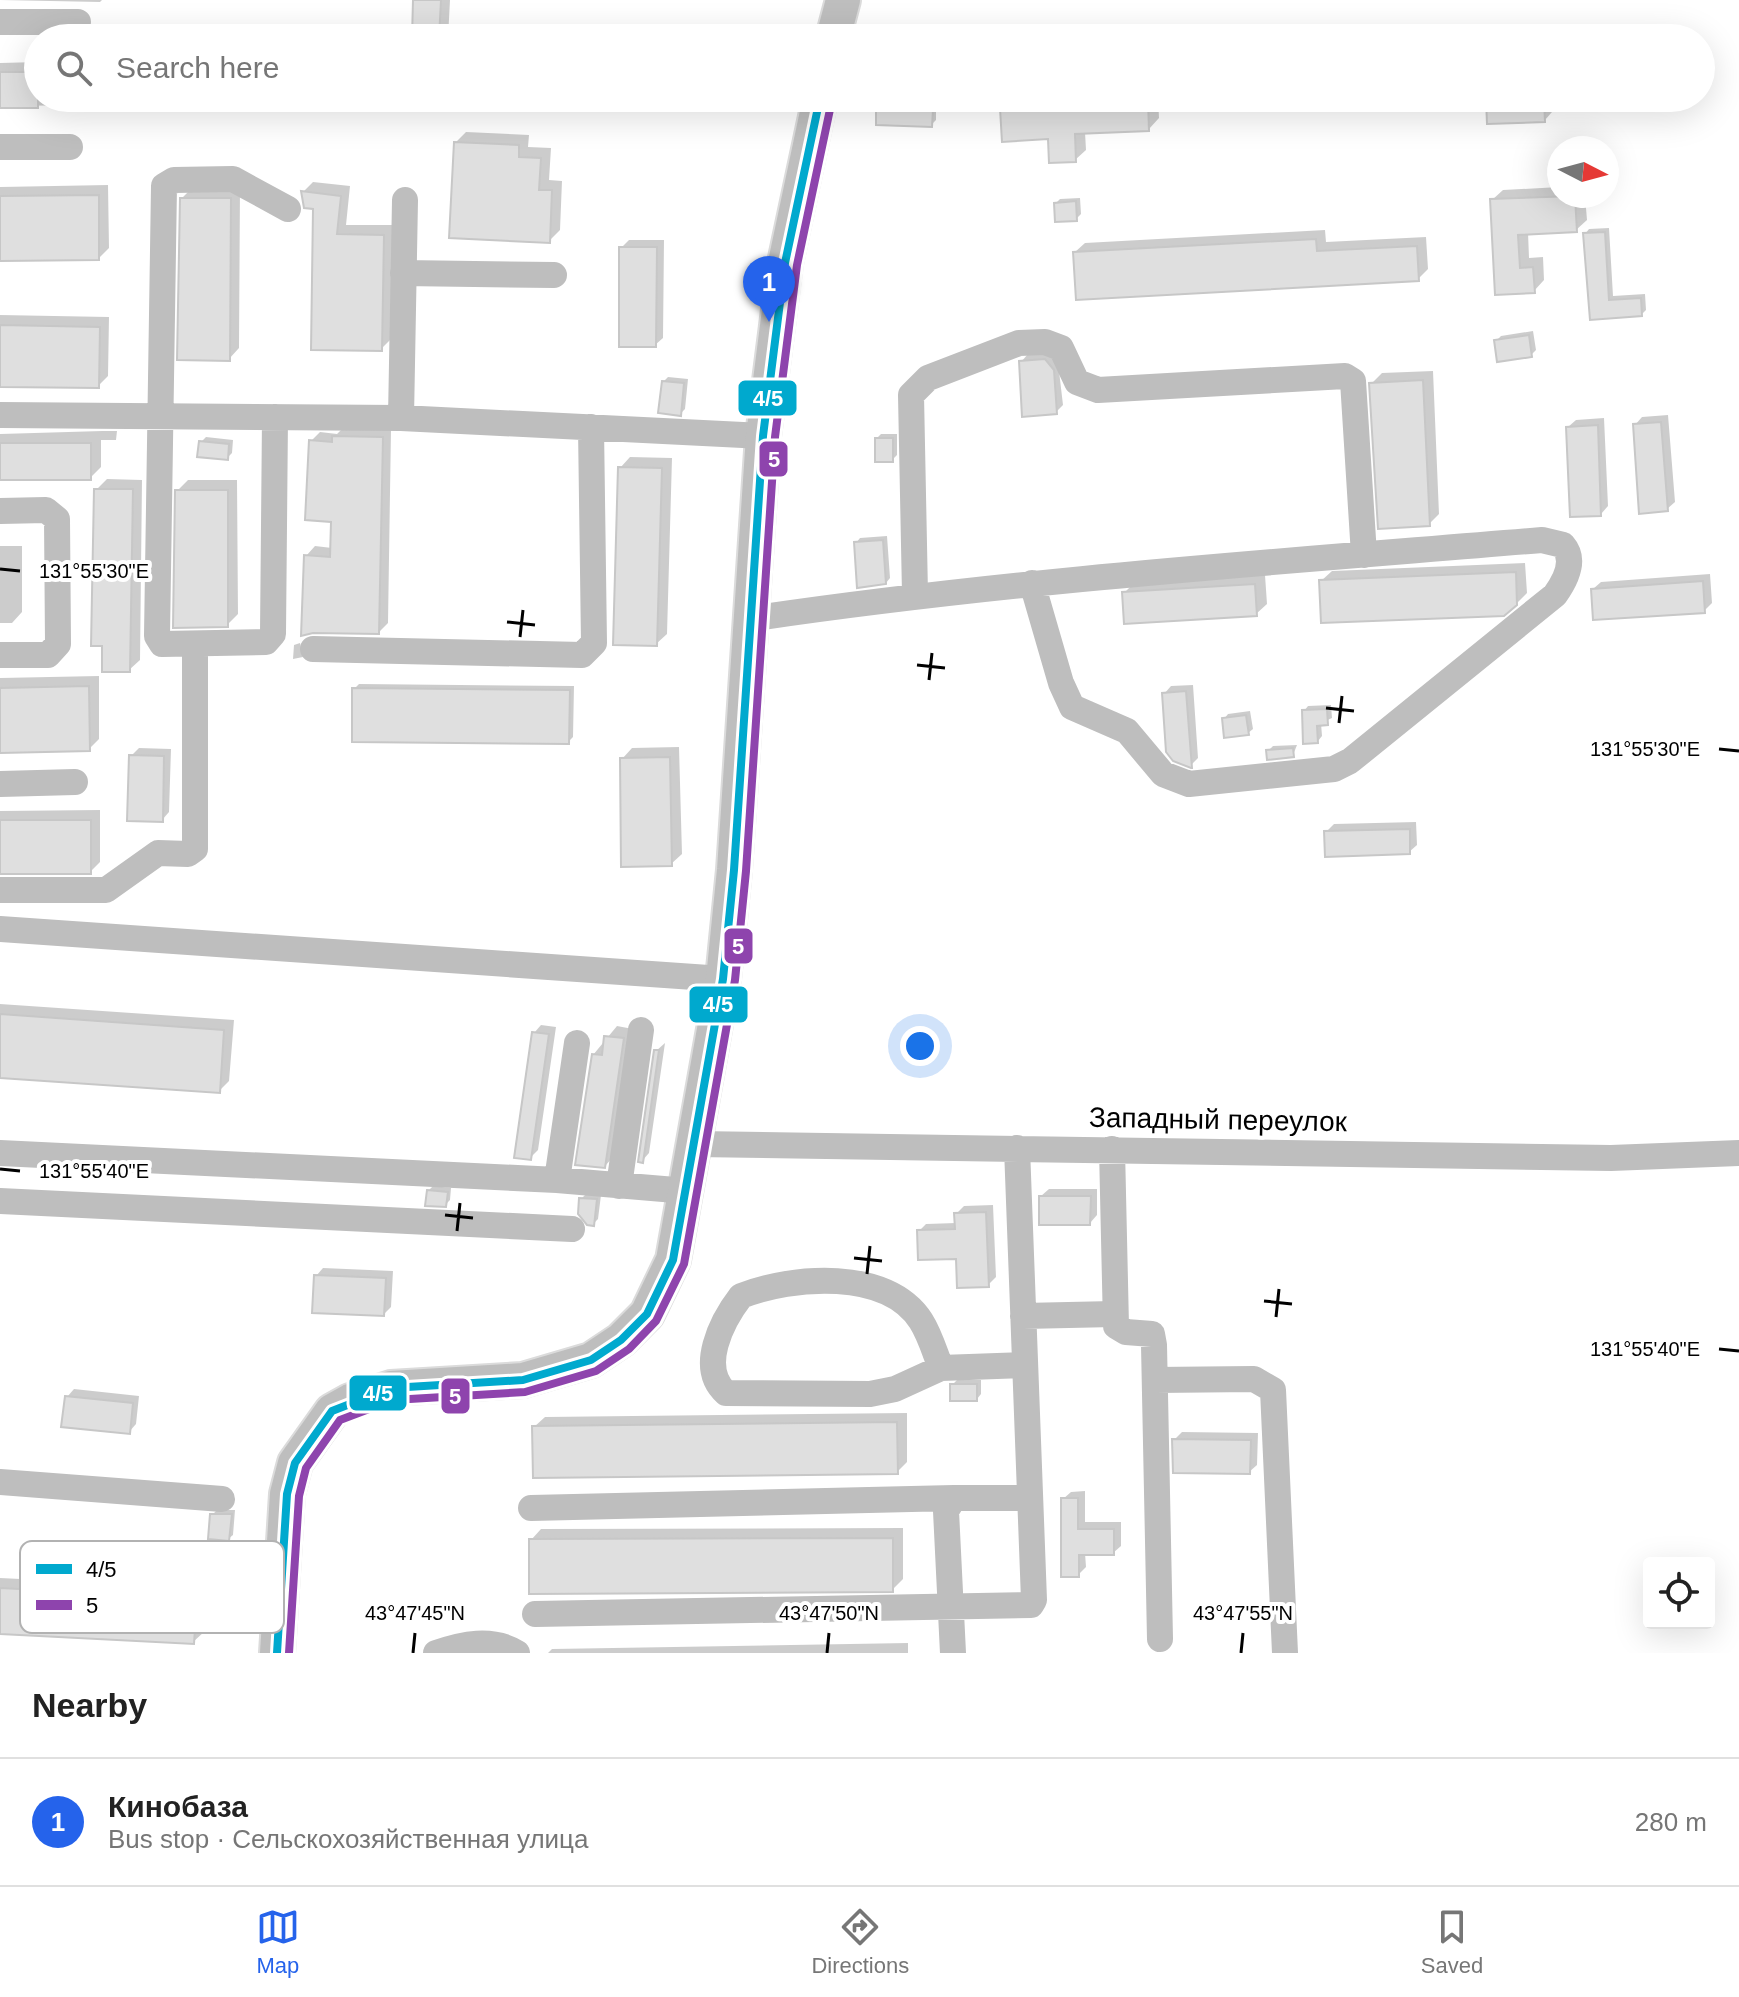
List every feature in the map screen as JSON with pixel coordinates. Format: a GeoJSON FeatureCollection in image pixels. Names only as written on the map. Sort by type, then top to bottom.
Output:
{"type":"FeatureCollection","features":[{"type":"Feature","properties":{"kind":"main road"},"geometry":{"type":"LineString","coordinates":[[837,24],[843,0]]}},
{"type":"Feature","properties":{"kind":"main road"},"geometry":{"type":"LineString","coordinates":[[284,1542],[287,1494],[295,1463],[332,1411],[350,1401],[391,1388],[547,1375],[609,1351],[647,1314],[673,1260],[723,979],[734,870],[763,436],[785,263],[817,112]]}},
{"type":"Feature","properties":{"kind":"main road"},"geometry":{"type":"LineString","coordinates":[[277,1653],[278,1633]]}},
{"type":"Feature","properties":{"kind":"street"},"geometry":{"type":"LineString","coordinates":[[0,22],[78,22]]}},
{"type":"Feature","properties":{"kind":"street"},"geometry":{"type":"LineString","coordinates":[[0,147],[70,147]]}},
{"type":"Feature","properties":{"kind":"street"},"geometry":{"type":"LineString","coordinates":[[275,417],[273,634],[266,642],[162,644],[157,636],[164,186],[174,180],[233,179],[288,209]]}},
{"type":"Feature","properties":{"kind":"street"},"geometry":{"type":"LineString","coordinates":[[401,418],[405,200]]}},
{"type":"Feature","properties":{"kind":"street"},"geometry":{"type":"LineString","coordinates":[[403,273],[554,275]]}},
{"type":"Feature","properties":{"kind":"street"},"geometry":{"type":"LineString","coordinates":[[915,594],[911,395],[928,378],[1030,342],[1061,348],[1077,382],[1098,390],[1345,376],[1353,381],[1364,555]]}},
{"type":"Feature","properties":{"kind":"street"},"geometry":{"type":"LineString","coordinates":[[0,415],[401,418],[763,436]]}},
{"type":"Feature","properties":{"kind":"street"},"geometry":{"type":"LineString","coordinates":[[313,649],[582,655],[594,643],[591,427]]}},
{"type":"Feature","properties":{"kind":"street"},"geometry":{"type":"LineString","coordinates":[[0,511],[46,510],[57,519],[58,644],[48,655],[0,655]]}},
{"type":"Feature","properties":{"kind":"street"},"geometry":{"type":"LineString","coordinates":[[749,619],[915,594],[1032,583],[1549,540],[1563,545],[1569,558],[1564,583],[1555,595],[1350,761],[1334,769],[1189,784],[1163,774],[1127,731],[1072,707],[1061,683],[1032,583]]}},
{"type":"Feature","properties":{"kind":"street"},"geometry":{"type":"LineString","coordinates":[[0,890],[106,890],[158,853],[188,854],[195,849],[195,644]]}},
{"type":"Feature","properties":{"kind":"street"},"geometry":{"type":"LineString","coordinates":[[0,784],[75,782]]}},
{"type":"Feature","properties":{"kind":"street"},"geometry":{"type":"LineString","coordinates":[[0,929],[723,979]]}},
{"type":"Feature","properties":{"kind":"street"},"geometry":{"type":"LineString","coordinates":[[619,1186],[641,1030]]}},
{"type":"Feature","properties":{"kind":"street"},"geometry":{"type":"LineString","coordinates":[[557,1180],[577,1043]]}},
{"type":"Feature","properties":{"kind":"street","name":"Западный переулок"},"geometry":{"type":"LineString","coordinates":[[696,1144],[1611,1158],[1739,1153]]}},
{"type":"Feature","properties":{"kind":"street"},"geometry":{"type":"LineString","coordinates":[[535,1614],[951,1609],[1031,1605],[1034,1600],[1017,1148]]}},
{"type":"Feature","properties":{"kind":"street"},"geometry":{"type":"LineString","coordinates":[[1112,1149],[1116,1326],[1126,1332],[1152,1334],[1160,1639]]}},
{"type":"Feature","properties":{"kind":"street"},"geometry":{"type":"LineString","coordinates":[[0,1153],[557,1180],[687,1191]]}},
{"type":"Feature","properties":{"kind":"street"},"geometry":{"type":"LineString","coordinates":[[0,1201],[572,1229]]}},
{"type":"Feature","properties":{"kind":"street"},"geometry":{"type":"LineString","coordinates":[[941,1368],[921,1321],[891,1293],[870,1284],[807,1282],[781,1284],[741,1296],[714,1350],[711,1371],[716,1385],[726,1393],[870,1394],[895,1389],[941,1368],[1025,1365]]}},
{"type":"Feature","properties":{"kind":"street"},"geometry":{"type":"LineString","coordinates":[[1023,1316],[1114,1314]]}},
{"type":"Feature","properties":{"kind":"street"},"geometry":{"type":"LineString","coordinates":[[1155,1380],[1254,1379],[1273,1390],[1285,1653]]}},
{"type":"Feature","properties":{"kind":"street"},"geometry":{"type":"LineString","coordinates":[[0,1482],[222,1499]]}},
{"type":"Feature","properties":{"kind":"street"},"geometry":{"type":"LineString","coordinates":[[953,1653],[946,1511],[954,1498]]}},
{"type":"Feature","properties":{"kind":"street"},"geometry":{"type":"LineString","coordinates":[[531,1508],[1030,1498]]}},
{"type":"Feature","properties":{"kind":"street"},"geometry":{"type":"LineString","coordinates":[[436,1653],[463,1643],[506,1646],[517,1653]]}},
{"type":"Feature","properties":{"kind":"building"},"geometry":{"type":"Polygon","coordinates":[[[413,0],[441,0],[440,24],[412,24],[413,0]]]}},
{"type":"Feature","properties":{"kind":"building"},"geometry":{"type":"Polygon","coordinates":[[[0,72],[24,72],[24,108],[0,108],[0,72]]]}},
{"type":"Feature","properties":{"kind":"building"},"geometry":{"type":"Polygon","coordinates":[[[876,112],[933,112],[932,127],[876,125],[876,112]]]}},
{"type":"Feature","properties":{"kind":"building"},"geometry":{"type":"Polygon","coordinates":[[[1000,112],[1148,112],[1149,131],[1075,134],[1076,162],[1049,163],[1048,139],[1002,142],[1000,112]]]}},
{"type":"Feature","properties":{"kind":"building"},"geometry":{"type":"Polygon","coordinates":[[[1487,112],[1545,112],[1545,122],[1487,124],[1487,112]]]}},
{"type":"Feature","properties":{"kind":"building"},"geometry":{"type":"Polygon","coordinates":[[[454,142],[519,145],[519,157],[541,158],[539,190],[552,190],[550,243],[449,238],[454,142]]]}},
{"type":"Feature","properties":{"kind":"building"},"geometry":{"type":"Polygon","coordinates":[[[301,191],[341,196],[337,234],[384,235],[382,351],[311,350],[313,209],[304,208],[301,191]]]}},
{"type":"Feature","properties":{"kind":"building"},"geometry":{"type":"Polygon","coordinates":[[[99,195],[99,260],[0,261],[0,196],[99,195]]]}},
{"type":"Feature","properties":{"kind":"building"},"geometry":{"type":"Polygon","coordinates":[[[1547,197],[1547,208],[1576,208],[1577,232],[1518,235],[1520,268],[1533,267],[1535,293],[1495,295],[1490,199],[1547,197]]]}},
{"type":"Feature","properties":{"kind":"building"},"geometry":{"type":"Polygon","coordinates":[[[180,198],[231,198],[230,361],[177,360],[180,198]]]}},
{"type":"Feature","properties":{"kind":"building"},"geometry":{"type":"Polygon","coordinates":[[[1076,201],[1077,221],[1055,222],[1054,203],[1076,201]]]}},
{"type":"Feature","properties":{"kind":"building"},"geometry":{"type":"Polygon","coordinates":[[[1605,232],[1609,300],[1641,298],[1642,316],[1590,320],[1583,233],[1605,232]]]}},
{"type":"Feature","properties":{"kind":"building"},"geometry":{"type":"Polygon","coordinates":[[[1316,239],[1317,251],[1417,246],[1419,281],[1076,300],[1073,252],[1316,239]]]}},
{"type":"Feature","properties":{"kind":"building"},"geometry":{"type":"Polygon","coordinates":[[[619,247],[657,247],[656,347],[619,347],[619,247]]]}},
{"type":"Feature","properties":{"kind":"building"},"geometry":{"type":"Polygon","coordinates":[[[0,325],[100,327],[99,388],[0,387],[0,325]]]}},
{"type":"Feature","properties":{"kind":"building"},"geometry":{"type":"Polygon","coordinates":[[[1529,335],[1532,357],[1497,362],[1494,340],[1529,335]]]}},
{"type":"Feature","properties":{"kind":"building"},"geometry":{"type":"Polygon","coordinates":[[[1045,359],[1054,370],[1057,414],[1022,417],[1019,361],[1045,359]]]}},
{"type":"Feature","properties":{"kind":"building"},"geometry":{"type":"Polygon","coordinates":[[[1423,380],[1430,526],[1378,529],[1369,383],[1423,380]]]}},
{"type":"Feature","properties":{"kind":"building"},"geometry":{"type":"Polygon","coordinates":[[[662,381],[684,383],[681,416],[658,413],[662,381]]]}},
{"type":"Feature","properties":{"kind":"building"},"geometry":{"type":"Polygon","coordinates":[[[1661,422],[1668,511],[1639,514],[1633,424],[1661,422]]]}},
{"type":"Feature","properties":{"kind":"building"},"geometry":{"type":"Polygon","coordinates":[[[1598,425],[1601,516],[1570,517],[1566,427],[1598,425]]]}},
{"type":"Feature","properties":{"kind":"building"},"geometry":{"type":"Polygon","coordinates":[[[332,436],[383,437],[379,634],[313,633],[301,636],[304,555],[330,557],[331,522],[305,520],[309,440],[332,442],[332,436]]]}},
{"type":"Feature","properties":{"kind":"building"},"geometry":{"type":"Polygon","coordinates":[[[875,438],[893,438],[893,462],[875,462],[875,438]]]}},
{"type":"Feature","properties":{"kind":"building"},"geometry":{"type":"Polygon","coordinates":[[[199,441],[229,444],[228,460],[197,457],[199,441]]]}},
{"type":"Feature","properties":{"kind":"building"},"geometry":{"type":"Polygon","coordinates":[[[0,443],[91,443],[91,480],[0,480],[0,443]]]}},
{"type":"Feature","properties":{"kind":"building"},"geometry":{"type":"Polygon","coordinates":[[[618,467],[662,468],[657,646],[613,645],[618,467]]]}},
{"type":"Feature","properties":{"kind":"building"},"geometry":{"type":"Polygon","coordinates":[[[94,489],[133,489],[130,672],[102,672],[102,646],[91,646],[94,489]]]}},
{"type":"Feature","properties":{"kind":"building"},"geometry":{"type":"Polygon","coordinates":[[[175,490],[228,490],[228,627],[173,628],[175,490]]]}},
{"type":"Feature","properties":{"kind":"building"},"geometry":{"type":"Polygon","coordinates":[[[883,540],[886,584],[857,588],[854,542],[883,540]]]}},
{"type":"Feature","properties":{"kind":"building"},"geometry":{"type":"Polygon","coordinates":[[[1516,572],[1517,605],[1504,616],[1321,623],[1319,580],[1516,572]]]}},
{"type":"Feature","properties":{"kind":"building"},"geometry":{"type":"Polygon","coordinates":[[[1703,581],[1705,613],[1593,620],[1591,589],[1703,581]]]}},
{"type":"Feature","properties":{"kind":"building"},"geometry":{"type":"Polygon","coordinates":[[[1255,584],[1257,616],[1124,624],[1122,592],[1255,584]]]}},
{"type":"Feature","properties":{"kind":"building"},"geometry":{"type":"Polygon","coordinates":[[[89,686],[90,751],[0,753],[0,688],[89,686]]]}},
{"type":"Feature","properties":{"kind":"building"},"geometry":{"type":"Polygon","coordinates":[[[352,688],[570,690],[569,744],[352,742],[352,688]]]}},
{"type":"Feature","properties":{"kind":"building"},"geometry":{"type":"Polygon","coordinates":[[[1186,691],[1192,768],[1173,761],[1166,752],[1162,693],[1186,691]]]}},
{"type":"Feature","properties":{"kind":"building"},"geometry":{"type":"Polygon","coordinates":[[[1327,709],[1328,725],[1317,726],[1318,743],[1303,744],[1302,710],[1327,709]]]}},
{"type":"Feature","properties":{"kind":"building"},"geometry":{"type":"Polygon","coordinates":[[[1246,715],[1249,735],[1224,738],[1222,718],[1246,715]]]}},
{"type":"Feature","properties":{"kind":"building"},"geometry":{"type":"Polygon","coordinates":[[[1293,748],[1294,757],[1267,760],[1266,750],[1293,748]]]}},
{"type":"Feature","properties":{"kind":"building"},"geometry":{"type":"Polygon","coordinates":[[[129,755],[164,756],[163,822],[127,821],[129,755]]]}},
{"type":"Feature","properties":{"kind":"building"},"geometry":{"type":"Polygon","coordinates":[[[670,757],[672,866],[621,867],[620,758],[670,757]]]}},
{"type":"Feature","properties":{"kind":"building"},"geometry":{"type":"Polygon","coordinates":[[[0,820],[91,820],[91,874],[0,874],[0,820]]]}},
{"type":"Feature","properties":{"kind":"building"},"geometry":{"type":"Polygon","coordinates":[[[1410,829],[1410,854],[1325,857],[1324,831],[1410,829]]]}},
{"type":"Feature","properties":{"kind":"building"},"geometry":{"type":"Polygon","coordinates":[[[0,1014],[224,1030],[220,1093],[0,1078],[0,1014]]]}},
{"type":"Feature","properties":{"kind":"building"},"geometry":{"type":"Polygon","coordinates":[[[532,1032],[549,1034],[531,1160],[514,1158],[532,1032]]]}},
{"type":"Feature","properties":{"kind":"building"},"geometry":{"type":"Polygon","coordinates":[[[604,1036],[624,1038],[605,1168],[575,1165],[592,1054],[602,1055],[604,1036]]]}},
{"type":"Feature","properties":{"kind":"building"},"geometry":{"type":"Polygon","coordinates":[[[654,1050],[659,1050],[643,1163],[638,1162],[654,1050]]]}},
{"type":"Feature","properties":{"kind":"building"},"geometry":{"type":"Polygon","coordinates":[[[427,1190],[448,1192],[446,1207],[425,1206],[427,1190]]]}},
{"type":"Feature","properties":{"kind":"building"},"geometry":{"type":"Polygon","coordinates":[[[1039,1196],[1091,1196],[1090,1225],[1039,1225],[1039,1196]]]}},
{"type":"Feature","properties":{"kind":"building"},"geometry":{"type":"Polygon","coordinates":[[[579,1198],[597,1199],[594,1226],[587,1225],[578,1214],[579,1198]]]}},
{"type":"Feature","properties":{"kind":"building"},"geometry":{"type":"Polygon","coordinates":[[[986,1212],[989,1287],[957,1288],[956,1259],[918,1260],[917,1230],[955,1229],[954,1213],[986,1212]]]}},
{"type":"Feature","properties":{"kind":"building"},"geometry":{"type":"Polygon","coordinates":[[[314,1275],[386,1278],[384,1316],[312,1313],[314,1275]]]}},
{"type":"Feature","properties":{"kind":"building"},"geometry":{"type":"Polygon","coordinates":[[[950,1384],[977,1384],[977,1401],[950,1401],[950,1384]]]}},
{"type":"Feature","properties":{"kind":"building"},"geometry":{"type":"Polygon","coordinates":[[[65,1396],[133,1403],[130,1434],[61,1427],[65,1396]]]}},
{"type":"Feature","properties":{"kind":"building"},"geometry":{"type":"Polygon","coordinates":[[[897,1422],[898,1474],[533,1478],[532,1426],[897,1422]]]}},
{"type":"Feature","properties":{"kind":"building"},"geometry":{"type":"Polygon","coordinates":[[[1172,1439],[1251,1440],[1250,1474],[1173,1473],[1172,1439]]]}},
{"type":"Feature","properties":{"kind":"building"},"geometry":{"type":"Polygon","coordinates":[[[1061,1498],[1078,1498],[1078,1529],[1114,1529],[1114,1555],[1079,1555],[1079,1577],[1061,1577],[1061,1498]]]}},
{"type":"Feature","properties":{"kind":"building"},"geometry":{"type":"Polygon","coordinates":[[[210,1514],[232,1514],[229,1541],[208,1539],[210,1514]]]}},
{"type":"Feature","properties":{"kind":"building"},"geometry":{"type":"Polygon","coordinates":[[[893,1538],[893,1592],[529,1594],[529,1539],[893,1538]]]}},
{"type":"Feature","properties":{"kind":"building"},"geometry":{"type":"Polygon","coordinates":[[[0,1588],[20,1589],[20,1633],[195,1633],[194,1644],[0,1634],[0,1588]]]}},
{"type":"Feature","properties":{"kind":"transit line","name":"4/5"},"geometry":{"type":"LineString","coordinates":[[284,1542],[287,1494],[295,1463],[332,1411],[391,1388],[523,1380],[591,1360],[621,1340],[647,1314],[673,1260],[723,979],[734,870],[763,436],[785,263],[817,112]]}},
{"type":"Feature","properties":{"kind":"transit line","name":"5"},"geometry":{"type":"LineString","coordinates":[[289,1653],[299,1496],[306,1468],[340,1420],[393,1400],[525,1392],[596,1371],[629,1349],[656,1321],[684,1264],[735,980],[746,871],[775,437],[797,265],[829,112]]}},
{"type":"Feature","properties":{"kind":"transit line","name":"4/5"},"geometry":{"type":"LineString","coordinates":[[277,1653],[278,1633]]}},
{"type":"Feature","properties":{"kind":"place","name":"Кинобаза"},"geometry":{"type":"Point","coordinates":[769,322]}}]}
